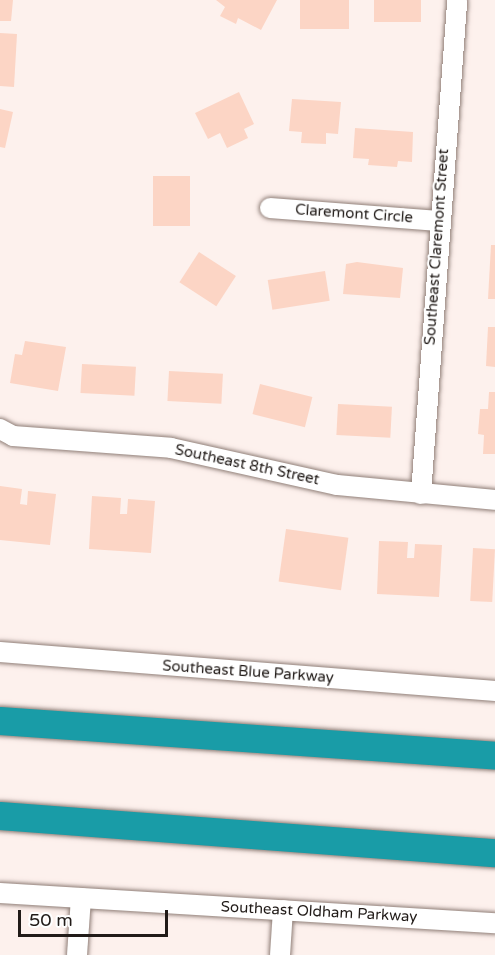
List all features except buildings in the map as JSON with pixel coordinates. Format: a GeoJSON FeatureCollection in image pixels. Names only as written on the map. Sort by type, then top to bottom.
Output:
{"type":"FeatureCollection","features":[{"type":"Feature","properties":{"kind":"highway"},"geometry":{"type":"LineString","coordinates":[[0,721],[495,756]]}},
{"type":"Feature","properties":{"kind":"highway"},"geometry":{"type":"LineString","coordinates":[[0,816],[495,853]]}},
{"type":"Feature","properties":{"kind":"street","name":"Southeast Claremont Street"},"geometry":{"type":"LineString","coordinates":[[421,494],[438,221],[457,0]]}},
{"type":"Feature","properties":{"kind":"street","name":"Claremont Circle"},"geometry":{"type":"LineString","coordinates":[[270,208],[438,221]]}},
{"type":"Feature","properties":{"kind":"street","name":"Southeast 8th Street"},"geometry":{"type":"LineString","coordinates":[[0,429],[13,436],[171,448],[337,485],[495,500]]}},
{"type":"Feature","properties":{"kind":"street","name":"Southeast Blue Parkway"},"geometry":{"type":"LineString","coordinates":[[0,652],[495,691]]}},
{"type":"Feature","properties":{"kind":"street","name":"Southeast Oldham Parkway"},"geometry":{"type":"LineString","coordinates":[[0,893],[495,923]]}},
{"type":"Feature","properties":{"kind":"street"},"geometry":{"type":"LineString","coordinates":[[77,955],[81,898]]}},
{"type":"Feature","properties":{"kind":"street"},"geometry":{"type":"LineString","coordinates":[[280,955],[283,910]]}}]}
